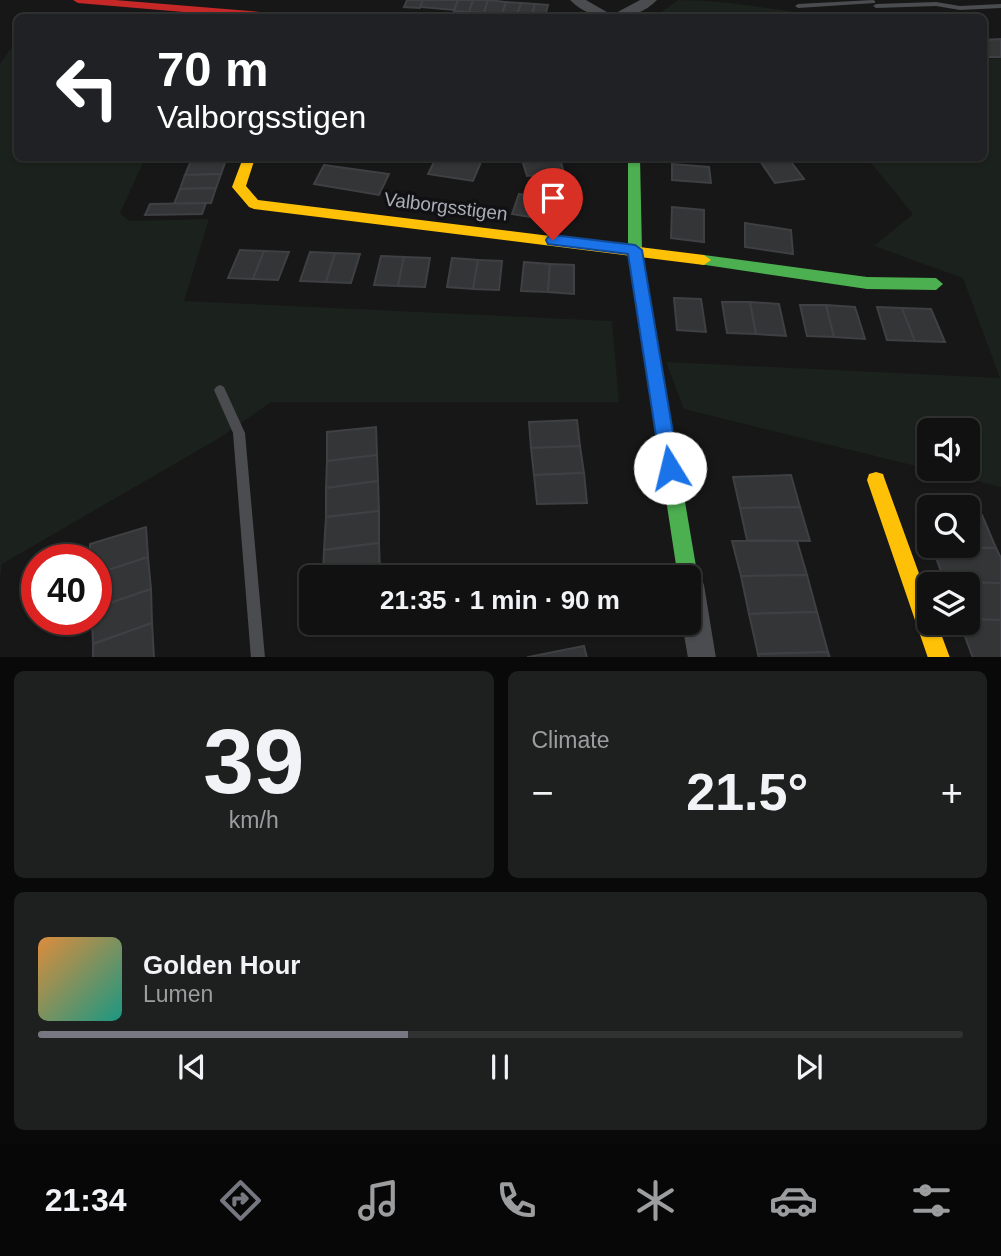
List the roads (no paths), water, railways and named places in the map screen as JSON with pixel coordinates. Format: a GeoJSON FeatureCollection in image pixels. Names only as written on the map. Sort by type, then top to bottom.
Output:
{"type":"FeatureCollection","features":[{"type":"Feature","properties":{"kind":"street"},"geometry":{"type":"LineString","coordinates":[[78,0],[257,14]]}},
{"type":"Feature","properties":{"kind":"street"},"geometry":{"type":"LineString","coordinates":[[577,0],[600,14]]}},
{"type":"Feature","properties":{"kind":"street"},"geometry":{"type":"LineString","coordinates":[[624,14],[650,0]]}},
{"type":"Feature","properties":{"kind":"street","name":"Valborgsstigen"},"geometry":{"type":"LineString","coordinates":[[248,161],[239,187],[254,204],[635,250],[867,282],[936,284]]}},
{"type":"Feature","properties":{"kind":"street"},"geometry":{"type":"LineString","coordinates":[[634,161],[635,250],[686,565]]}},
{"type":"Feature","properties":{"kind":"street"},"geometry":{"type":"LineString","coordinates":[[876,480],[939,657]]}},
{"type":"Feature","properties":{"kind":"street"},"geometry":{"type":"LineString","coordinates":[[698,635],[702,657]]}},
{"type":"Feature","properties":{"kind":"lane"},"geometry":{"type":"LineString","coordinates":[[798,6],[1001,6]]}},
{"type":"Feature","properties":{"kind":"lane"},"geometry":{"type":"LineString","coordinates":[[220,390],[239,433],[258,657]]}}]}
